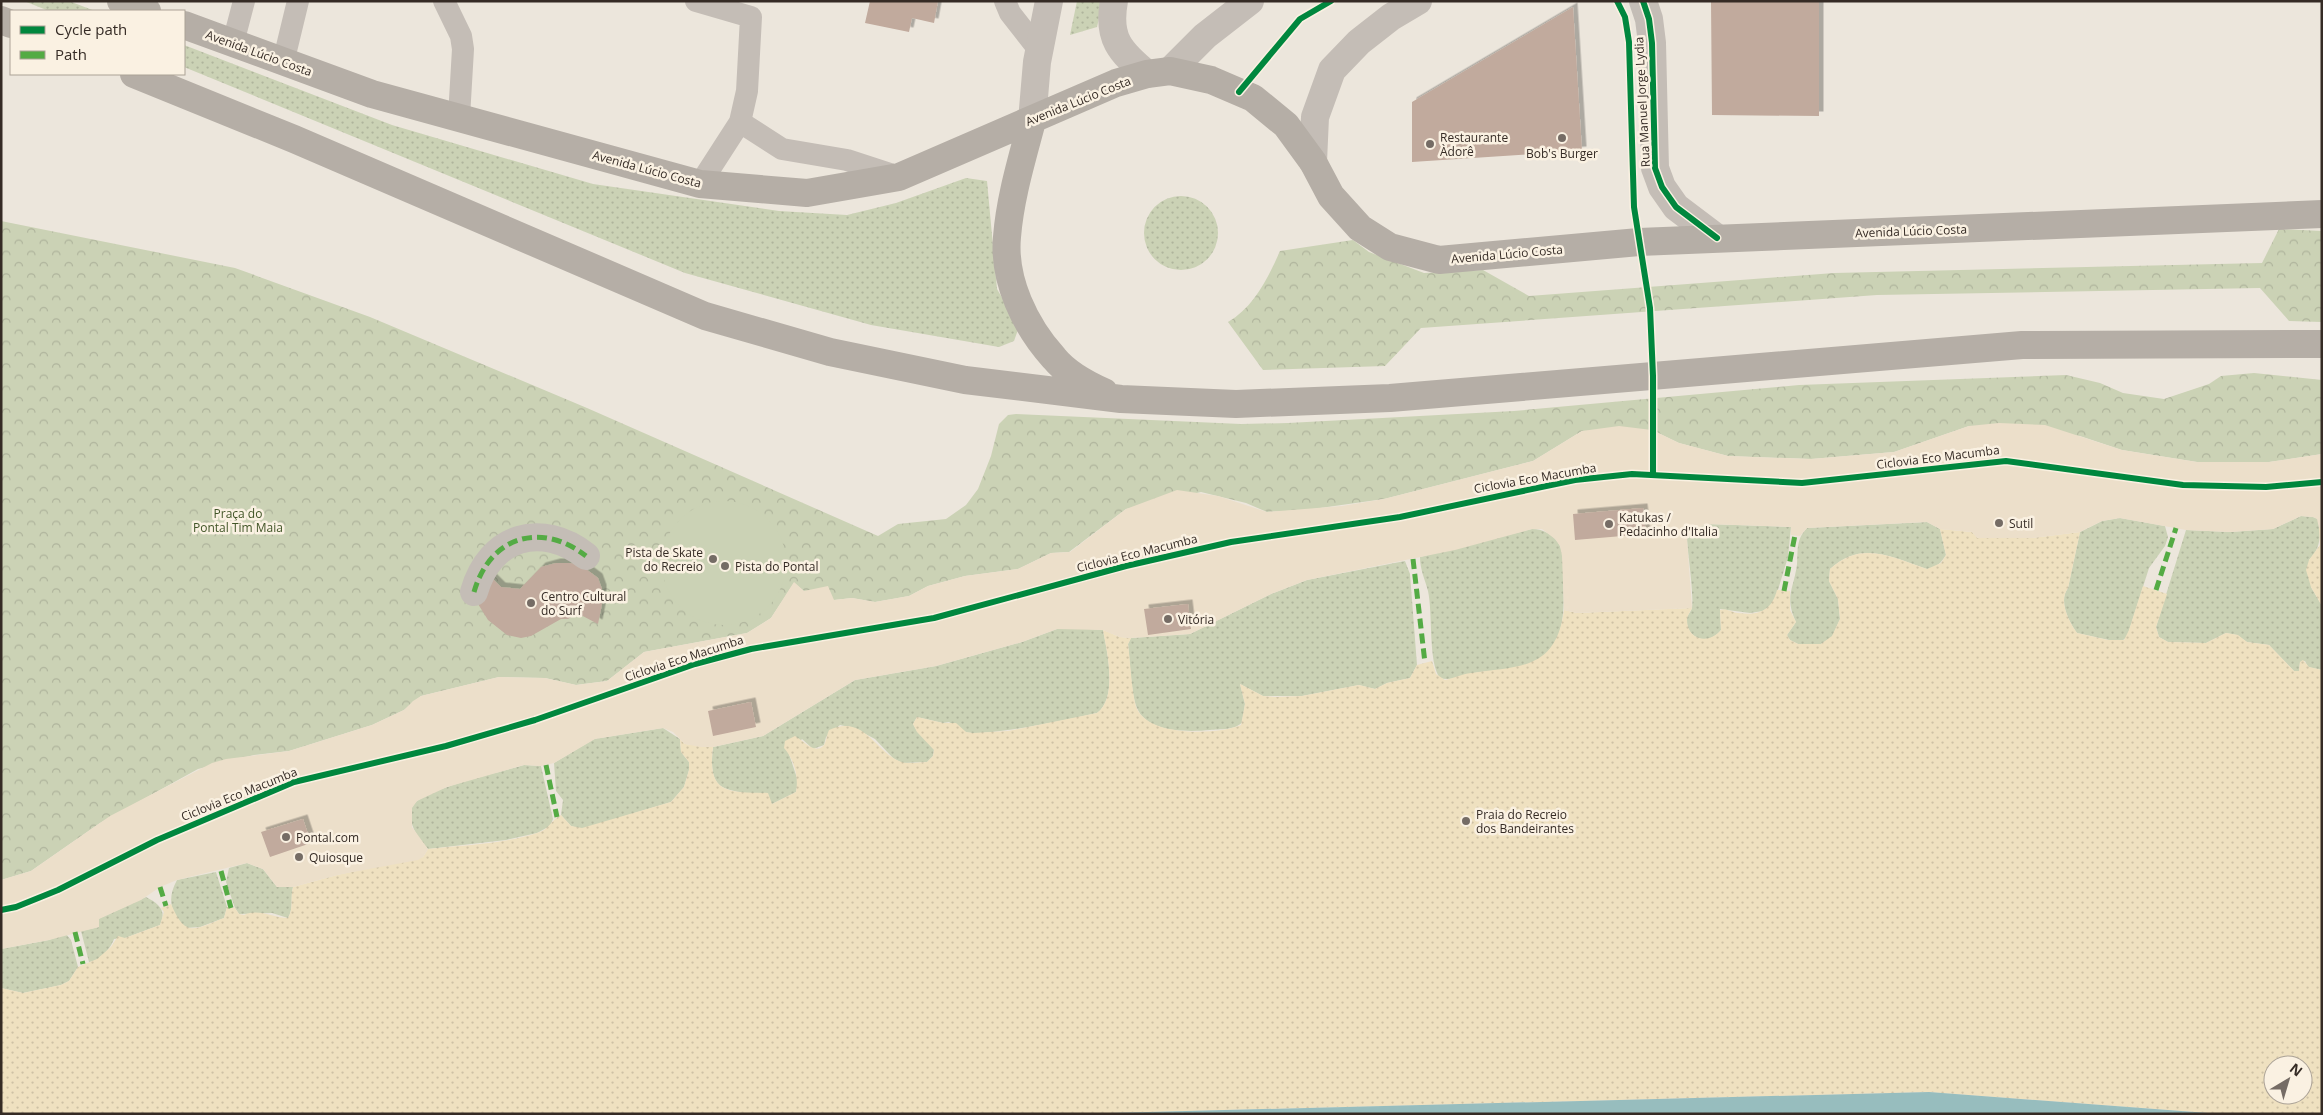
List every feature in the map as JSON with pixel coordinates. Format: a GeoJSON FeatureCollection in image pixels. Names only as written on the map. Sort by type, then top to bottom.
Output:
{"type":"FeatureCollection","features":[{"type":"Feature","properties":{"kind":"main road"},"geometry":{"type":"LineString","coordinates":[[120,1],[144,10]]}},
{"type":"Feature","properties":{"kind":"main road","name":"Avenida Lúcio Costa"},"geometry":{"type":"LineString","coordinates":[[185,25],[283,63],[372,94],[459,116],[700,184],[807,193],[899,178],[1116,83],[1159,73],[1211,80],[1253,98],[1286,126],[1313,162],[1331,196],[1360,228],[1390,247],[1439,260],[1639,242],[2322,214]]}},
{"type":"Feature","properties":{"kind":"main road"},"geometry":{"type":"LineString","coordinates":[[136,75],[294,139],[705,316],[830,352],[964,380],[1121,399],[1236,404],[1390,398],[2022,345],[2322,344]]}},
{"type":"Feature","properties":{"kind":"main road"},"geometry":{"type":"LineString","coordinates":[[1032,121],[1014,191],[1007,238],[1010,281],[1032,329],[1055,360],[1082,382],[1121,399]]}},
{"type":"Feature","properties":{"kind":"street"},"geometry":{"type":"LineString","coordinates":[[1032,121],[1039,50],[1049,1]]}},
{"type":"Feature","properties":{"kind":"street"},"geometry":{"type":"LineString","coordinates":[[1114,1],[1111,32],[1120,48],[1159,73],[1250,1]]}},
{"type":"Feature","properties":{"kind":"street"},"geometry":{"type":"LineString","coordinates":[[1313,162],[1315,117],[1332,70],[1359,42],[1418,1]]}},
{"type":"Feature","properties":{"kind":"street","name":"Rua Manuel Jorge Lydia"},"geometry":{"type":"LineString","coordinates":[[1643,1],[1649,19],[1652,43],[1655,168],[1662,187],[1676,207],[1717,238]]}},
{"type":"Feature","properties":{"kind":"street"},"geometry":{"type":"LineString","coordinates":[[474,592],[478,577],[497,551],[511,543],[526,538],[552,538],[564,542],[586,556]]}},
{"type":"Feature","properties":{"kind":"lane"},"geometry":{"type":"LineString","coordinates":[[233,43],[244,1]]}},
{"type":"Feature","properties":{"kind":"lane"},"geometry":{"type":"LineString","coordinates":[[283,63],[298,1]]}},
{"type":"Feature","properties":{"kind":"lane"},"geometry":{"type":"LineString","coordinates":[[444,1],[461,36],[463,49],[459,116]]}},
{"type":"Feature","properties":{"kind":"lane"},"geometry":{"type":"LineString","coordinates":[[696,1],[751,17],[747,91],[740,122],[700,184]]}},
{"type":"Feature","properties":{"kind":"lane"},"geometry":{"type":"LineString","coordinates":[[1005,1],[1010,13],[1039,50]]}},
{"type":"Feature","properties":{"kind":"lane"},"geometry":{"type":"LineString","coordinates":[[740,122],[782,149],[847,160],[899,178]]}},
{"type":"Feature","properties":{"kind":"green space"},"geometry":{"type":"Polygon","coordinates":[[[24,1],[69,1],[92,10],[46,10],[24,1]]]}},
{"type":"Feature","properties":{"kind":"green space"},"geometry":{"type":"Polygon","coordinates":[[[1077,1],[1103,1],[1097,27],[1070,35],[1077,1]]]}},
{"type":"Feature","properties":{"kind":"green space"},"geometry":{"type":"Polygon","coordinates":[[[185,45],[392,125],[593,184],[779,211],[847,215],[896,203],[966,178],[987,181],[997,289],[1019,327],[1014,341],[999,347],[871,325],[685,273],[185,67],[185,45]]]}},
{"type":"Feature","properties":{"kind":"green space"},"geometry":{"type":"Polygon","coordinates":[[[1181,196],[1202,202],[1212,212],[1218,233],[1212,254],[1202,264],[1181,270],[1160,264],[1150,254],[1144,233],[1150,212],[1160,202],[1181,196]]]}},
{"type":"Feature","properties":{"kind":"green space","name":"Praça do Pontal Tim Maia"},"geometry":{"type":"Polygon","coordinates":[[[1,221],[235,268],[370,317],[587,408],[878,536],[898,524],[946,519],[966,505],[978,489],[991,456],[999,424],[1008,415],[1016,414],[1241,424],[1288,423],[1514,411],[1799,385],[2066,375],[2100,383],[2123,393],[2164,399],[2209,384],[2221,376],[2254,373],[2322,380],[2322,454],[2269,462],[2197,462],[2122,450],[2080,436],[1969,426],[1894,452],[1811,459],[1728,456],[1679,443],[1652,430],[1582,431],[1533,461],[1384,499],[1306,510],[1267,512],[1246,503],[1201,492],[1126,509],[1069,552],[1051,553],[1018,569],[965,576],[928,586],[909,596],[875,602],[852,598],[834,600],[804,591],[794,583],[771,618],[747,633],[644,652],[607,681],[576,685],[545,678],[499,677],[421,696],[404,710],[372,725],[289,751],[254,755],[198,769],[100,823],[31,871],[1,880],[1,221]]]}},
{"type":"Feature","properties":{"kind":"green space"},"geometry":{"type":"Polygon","coordinates":[[[2279,229],[2322,231],[2322,322],[2289,321],[2260,288],[1877,295],[1421,328],[1385,366],[1263,370],[1228,322],[1253,300],[1280,251],[1353,240],[1369,252],[1424,273],[1483,270],[1529,296],[1834,273],[2262,263],[2279,229]]]}},
{"type":"Feature","properties":{"kind":"green space","name":"Pista do Pontal"},"geometry":{"type":"Polygon","coordinates":[[[724,501],[748,505],[768,519],[782,539],[786,563],[782,587],[768,607],[748,621],[724,625],[700,621],[680,607],[666,587],[662,563],[666,539],[680,519],[700,505],[724,501]]]}},
{"type":"Feature","properties":{"kind":"green space"},"geometry":{"type":"Polygon","coordinates":[[[2301,516],[2318,519],[2319,525],[2320,536],[2318,546],[2309,560],[2311,587],[2322,606],[2322,670],[2308,667],[2305,661],[2300,662],[2299,672],[2294,671],[2269,645],[2247,642],[2237,635],[2226,633],[2206,643],[2168,642],[2159,637],[2156,627],[2186,530],[2230,532],[2273,529],[2301,516]]]}},
{"type":"Feature","properties":{"kind":"green space"},"geometry":{"type":"Polygon","coordinates":[[[2120,518],[2165,526],[2168,537],[2165,546],[2149,568],[2127,637],[2123,640],[2109,640],[2077,633],[2068,617],[2064,599],[2080,532],[2102,521],[2120,518]]]}},
{"type":"Feature","properties":{"kind":"green space"},"geometry":{"type":"Polygon","coordinates":[[[1927,522],[1940,529],[1946,555],[1938,564],[1927,569],[1889,556],[1865,553],[1842,560],[1830,569],[1829,581],[1838,599],[1840,619],[1832,637],[1821,644],[1798,644],[1790,640],[1787,635],[1796,622],[1792,613],[1790,599],[1796,573],[1799,541],[1807,528],[1927,522]]]}},
{"type":"Feature","properties":{"kind":"green space"},"geometry":{"type":"Polygon","coordinates":[[[1706,524],[1791,527],[1788,557],[1774,603],[1763,611],[1750,613],[1720,609],[1721,630],[1710,638],[1704,639],[1693,635],[1687,625],[1687,618],[1692,608],[1692,584],[1687,539],[1691,531],[1706,524]]]}},
{"type":"Feature","properties":{"kind":"green space"},"geometry":{"type":"Polygon","coordinates":[[[1532,529],[1544,531],[1552,536],[1558,542],[1562,553],[1564,599],[1562,623],[1554,644],[1547,653],[1532,664],[1450,679],[1440,678],[1436,671],[1432,650],[1428,591],[1420,557],[1532,529]]]}},
{"type":"Feature","properties":{"kind":"green space"},"geometry":{"type":"Polygon","coordinates":[[[1405,561],[1410,574],[1417,665],[1410,678],[1387,683],[1375,689],[1359,685],[1302,696],[1263,696],[1240,684],[1245,704],[1242,722],[1240,725],[1228,729],[1180,731],[1169,729],[1150,722],[1142,716],[1137,708],[1132,686],[1128,644],[1131,638],[1190,634],[1271,594],[1307,580],[1405,561]]]}},
{"type":"Feature","properties":{"kind":"green space"},"geometry":{"type":"Polygon","coordinates":[[[1057,629],[1103,630],[1108,662],[1109,686],[1103,706],[1097,713],[1030,727],[975,733],[966,732],[949,722],[943,723],[917,717],[913,724],[934,749],[933,756],[927,762],[902,763],[893,758],[875,739],[854,728],[840,725],[826,737],[824,745],[813,749],[802,739],[789,754],[798,781],[796,792],[772,804],[759,797],[727,789],[714,778],[712,765],[713,747],[763,736],[855,680],[936,666],[1022,642],[1057,629]]]}},
{"type":"Feature","properties":{"kind":"green space"},"geometry":{"type":"Polygon","coordinates":[[[663,728],[680,739],[681,752],[689,762],[689,770],[684,787],[671,802],[582,829],[571,826],[561,815],[563,800],[556,791],[554,763],[594,739],[663,728]]]}},
{"type":"Feature","properties":{"kind":"green space"},"geometry":{"type":"Polygon","coordinates":[[[524,765],[541,766],[553,819],[550,826],[537,833],[506,840],[428,849],[420,839],[411,819],[412,806],[417,801],[438,790],[524,765]]]}},
{"type":"Feature","properties":{"kind":"green space"},"geometry":{"type":"Polygon","coordinates":[[[247,863],[263,869],[277,887],[293,887],[291,910],[288,918],[272,913],[239,914],[226,882],[229,868],[247,863]]]}},
{"type":"Feature","properties":{"kind":"green space"},"geometry":{"type":"Polygon","coordinates":[[[216,872],[227,907],[224,918],[200,927],[185,928],[173,911],[171,899],[177,880],[216,872]]]}},
{"type":"Feature","properties":{"kind":"green space"},"geometry":{"type":"Polygon","coordinates":[[[146,897],[155,902],[162,911],[163,915],[160,925],[125,938],[114,939],[104,954],[97,960],[89,962],[81,931],[99,927],[98,919],[146,897]]]}},
{"type":"Feature","properties":{"kind":"green space"},"geometry":{"type":"Polygon","coordinates":[[[66,934],[71,940],[78,967],[69,981],[61,985],[23,993],[1,988],[1,949],[49,940],[66,934]]]}},
{"type":"Feature","properties":{"kind":"sand"},"geometry":{"type":"Polygon","coordinates":[[[2319,528],[2322,528],[2322,606],[2311,587],[2306,570],[2309,560],[2320,545],[2319,528]]]}},
{"type":"Feature","properties":{"kind":"sand","name":"Praia do Recreio dos Bandeirantes"},"geometry":{"type":"Polygon","coordinates":[[[1940,529],[1972,532],[1978,538],[2032,538],[2080,532],[2064,599],[2068,617],[2077,633],[2108,640],[2124,640],[2143,586],[2167,594],[2156,627],[2159,637],[2168,642],[2206,643],[2226,633],[2238,635],[2247,642],[2269,645],[2294,671],[2299,671],[2300,662],[2303,660],[2309,667],[2322,670],[2322,1114],[2221,1114],[1929,1092],[1072,1114],[1,1114],[1,988],[23,993],[61,985],[69,981],[78,967],[97,959],[111,947],[118,936],[125,938],[160,925],[164,912],[161,908],[171,904],[181,922],[186,927],[192,928],[205,926],[224,918],[227,907],[235,908],[239,914],[244,915],[260,913],[288,918],[291,910],[293,887],[337,875],[423,857],[428,849],[483,844],[524,837],[541,832],[561,815],[571,826],[582,828],[671,802],[684,787],[689,770],[689,762],[681,752],[680,739],[685,744],[713,747],[713,774],[723,788],[731,791],[768,793],[772,804],[796,792],[795,768],[791,757],[784,748],[785,741],[795,736],[817,749],[824,745],[829,730],[841,726],[851,727],[860,730],[899,761],[909,763],[927,762],[933,756],[934,750],[917,732],[913,724],[917,717],[943,723],[956,723],[966,732],[973,733],[1008,731],[1097,713],[1107,697],[1109,686],[1108,662],[1103,630],[1120,637],[1131,638],[1128,644],[1134,696],[1137,709],[1144,718],[1155,725],[1169,729],[1201,732],[1216,731],[1241,725],[1245,704],[1240,684],[1263,696],[1302,696],[1359,685],[1375,689],[1387,683],[1410,678],[1417,665],[1432,661],[1436,674],[1445,680],[1468,674],[1520,666],[1544,654],[1553,644],[1560,630],[1564,610],[1577,613],[1692,608],[1687,618],[1688,627],[1695,636],[1705,639],[1711,638],[1721,630],[1720,610],[1725,609],[1745,614],[1758,612],[1768,607],[1775,597],[1777,590],[1790,591],[1790,610],[1796,622],[1787,635],[1790,640],[1798,644],[1821,644],[1832,636],[1840,619],[1838,599],[1829,581],[1830,569],[1842,560],[1865,553],[1889,556],[1927,569],[1941,563],[1946,555],[1940,529]]]}},
{"type":"Feature","properties":{"kind":"shaded area"},"geometry":{"type":"Polygon","coordinates":[[[1999,423],[2045,425],[2122,450],[2197,462],[2269,462],[2322,454],[2322,528],[2319,528],[2317,519],[2301,516],[2273,529],[2230,532],[2186,530],[2120,518],[2102,521],[2080,532],[2032,538],[1977,538],[1972,532],[1940,529],[1927,522],[1807,528],[1800,536],[1791,535],[1791,527],[1706,524],[1691,531],[1687,539],[1692,608],[1577,613],[1564,610],[1560,546],[1555,539],[1542,529],[1532,529],[1455,550],[1307,580],[1271,594],[1190,634],[1131,638],[1120,637],[1103,630],[1057,629],[1022,642],[936,666],[855,680],[763,736],[713,747],[685,744],[673,732],[663,728],[595,739],[554,763],[541,766],[524,765],[447,787],[417,801],[412,808],[412,827],[428,849],[423,857],[418,860],[337,875],[293,887],[277,887],[263,869],[247,863],[177,880],[160,887],[141,900],[99,919],[99,927],[49,940],[1,949],[1,880],[31,871],[110,816],[212,763],[226,759],[289,751],[372,725],[404,710],[421,696],[499,677],[545,678],[576,685],[607,681],[644,652],[747,633],[771,618],[794,582],[804,591],[828,586],[834,600],[852,598],[875,602],[909,596],[928,586],[965,576],[1018,569],[1051,553],[1070,552],[1126,509],[1177,490],[1218,496],[1267,512],[1342,506],[1384,499],[1533,461],[1582,431],[1619,426],[1652,430],[1679,443],[1728,456],[1811,459],[1894,452],[1969,426],[1999,423]]]}},
{"type":"Feature","properties":{"kind":"water"},"geometry":{"type":"Polygon","coordinates":[[[1929,1092],[2221,1114],[1072,1114],[1929,1092]]]}},
{"type":"Feature","properties":{"kind":"building"},"geometry":{"type":"Polygon","coordinates":[[[870,1],[938,1],[934,23],[912,18],[909,32],[865,23],[870,1]]]}},
{"type":"Feature","properties":{"kind":"building"},"geometry":{"type":"Polygon","coordinates":[[[1711,1],[1819,1],[1819,116],[1712,115],[1711,1]]]}},
{"type":"Feature","properties":{"kind":"building"},"geometry":{"type":"Polygon","coordinates":[[[1573,7],[1582,151],[1412,162],[1412,102],[1573,7]]]}},
{"type":"Feature","properties":{"kind":"building","name":"Katukas / Pedacinho d'Italia"},"geometry":{"type":"Polygon","coordinates":[[[1643,508],[1646,534],[1575,540],[1573,514],[1643,508]]]}},
{"type":"Feature","properties":{"kind":"building"},"geometry":{"type":"Polygon","coordinates":[[[556,563],[571,563],[583,567],[598,578],[602,589],[602,604],[598,624],[577,613],[568,619],[561,619],[531,636],[521,638],[507,635],[488,620],[478,604],[489,575],[501,587],[520,589],[541,567],[556,563]]]}},
{"type":"Feature","properties":{"kind":"building","name":"Vitória"},"geometry":{"type":"Polygon","coordinates":[[[1188,604],[1191,629],[1148,635],[1144,609],[1188,604]]]}},
{"type":"Feature","properties":{"kind":"building"},"geometry":{"type":"Polygon","coordinates":[[[751,702],[756,727],[713,736],[708,711],[751,702]]]}},
{"type":"Feature","properties":{"kind":"building","name":"Pontal.com"},"geometry":{"type":"Polygon","coordinates":[[[303,819],[311,843],[270,857],[261,832],[303,819]]]}},
{"type":"Feature","properties":{"kind":"marked path"},"geometry":{"type":"LineString","coordinates":[[2156,590],[2176,528]]}},
{"type":"Feature","properties":{"kind":"marked path"},"geometry":{"type":"LineString","coordinates":[[1784,591],[1795,535]]}},
{"type":"Feature","properties":{"kind":"marked path"},"geometry":{"type":"LineString","coordinates":[[474,592],[482,573],[492,558],[505,547],[519,540],[535,537],[552,539],[569,545],[586,556]]}},
{"type":"Feature","properties":{"kind":"marked path"},"geometry":{"type":"LineString","coordinates":[[1413,559],[1425,663]]}},
{"type":"Feature","properties":{"kind":"marked path"},"geometry":{"type":"LineString","coordinates":[[546,765],[557,817]]}},
{"type":"Feature","properties":{"kind":"marked path"},"geometry":{"type":"LineString","coordinates":[[221,871],[231,908]]}},
{"type":"Feature","properties":{"kind":"marked path"},"geometry":{"type":"LineString","coordinates":[[160,887],[166,906]]}},
{"type":"Feature","properties":{"kind":"marked path"},"geometry":{"type":"LineString","coordinates":[[75,932],[83,964]]}},
{"type":"Feature","properties":{"kind":"cycle path"},"geometry":{"type":"LineString","coordinates":[[1239,92],[1300,19],[1331,1]]}},
{"type":"Feature","properties":{"kind":"cycle path"},"geometry":{"type":"LineString","coordinates":[[1617,1],[1625,17],[1629,42],[1634,207],[1650,308],[1653,376],[1653,474]]}},
{"type":"Feature","properties":{"kind":"cycle path"},"geometry":{"type":"LineString","coordinates":[[1643,1],[1649,19],[1652,43],[1655,168],[1662,187],[1676,207],[1717,238]]}},
{"type":"Feature","properties":{"kind":"cycle path","name":"Ciclovia Eco Macumba"},"geometry":{"type":"LineString","coordinates":[[1,910],[16,907],[58,890],[157,840],[294,782],[446,746],[535,720],[695,664],[751,649],[934,618],[1126,566],[1231,542],[1400,517],[1575,480],[1632,474],[1802,483],[2006,461],[2183,485],[2266,487],[2322,482]]}},
{"type":"Feature","properties":{"kind":"place","name":"Bob's Burger"},"geometry":{"type":"Point","coordinates":[1562,138]}},
{"type":"Feature","properties":{"kind":"place","name":"Restaurante Àdorê"},"geometry":{"type":"Point","coordinates":[1430,144]}},
{"type":"Feature","properties":{"kind":"place","name":"Sutil"},"geometry":{"type":"Point","coordinates":[1999,523]}},
{"type":"Feature","properties":{"kind":"place","name":"Katukas / Pedacinho d'Italia"},"geometry":{"type":"Point","coordinates":[1609,524]}},
{"type":"Feature","properties":{"kind":"place","name":"Pista de Skate do Recreio"},"geometry":{"type":"Point","coordinates":[713,559]}},
{"type":"Feature","properties":{"kind":"place","name":"Pista do Pontal"},"geometry":{"type":"Point","coordinates":[725,566]}},
{"type":"Feature","properties":{"kind":"place","name":"Centro Cultural do Surf"},"geometry":{"type":"Point","coordinates":[531,603]}},
{"type":"Feature","properties":{"kind":"place","name":"Vitória"},"geometry":{"type":"Point","coordinates":[1168,619]}},
{"type":"Feature","properties":{"kind":"place","name":"Praia do Recreio dos Bandeirantes"},"geometry":{"type":"Point","coordinates":[1466,821]}},
{"type":"Feature","properties":{"kind":"place","name":"Pontal.com"},"geometry":{"type":"Point","coordinates":[286,837]}},
{"type":"Feature","properties":{"kind":"place","name":"Quiosque"},"geometry":{"type":"Point","coordinates":[299,857]}}]}
